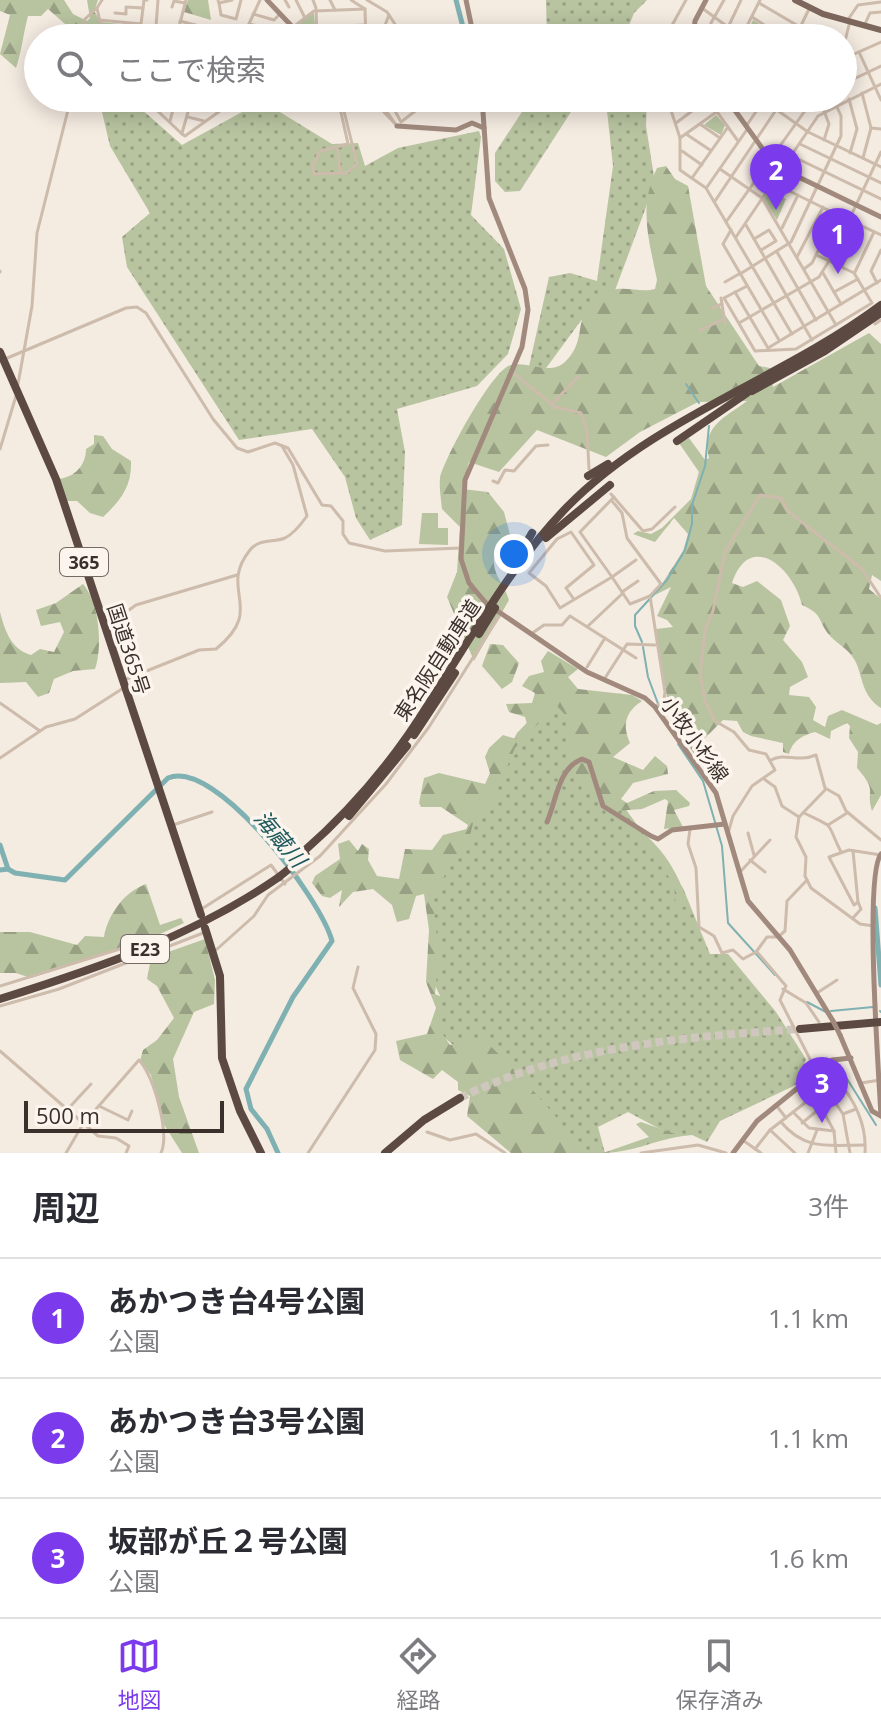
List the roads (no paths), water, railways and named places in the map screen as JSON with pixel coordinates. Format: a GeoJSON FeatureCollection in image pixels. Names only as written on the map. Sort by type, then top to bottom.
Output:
{"type":"FeatureCollection","features":[{"type":"Feature","properties":{"kind":"highway","name":"東名阪自動車道"},"geometry":{"type":"LineString","coordinates":[[0,997],[97,968],[168,939],[220,915],[282,879],[397,751],[526,554],[566,507],[606,471],[664,432],[823,345],[881,305]]}},
{"type":"Feature","properties":{"kind":"highway","name":"東名阪自動車道"},"geometry":{"type":"LineString","coordinates":[[304,854],[388,772],[506,591],[546,538],[582,499],[623,466],[675,432],[825,351],[881,313]]}},
{"type":"Feature","properties":{"kind":"highway","name":"国道365号"},"geometry":{"type":"LineString","coordinates":[[2,356],[53,471],[200,913]]}},
{"type":"Feature","properties":{"kind":"highway"},"geometry":{"type":"LineString","coordinates":[[677,441],[747,393]]}},
{"type":"Feature","properties":{"kind":"highway"},"geometry":{"type":"LineString","coordinates":[[589,472],[664,432]]}},
{"type":"Feature","properties":{"kind":"highway"},"geometry":{"type":"LineString","coordinates":[[546,538],[612,494]]}},
{"type":"Feature","properties":{"kind":"highway"},"geometry":{"type":"LineString","coordinates":[[483,618],[532,533]]}},
{"type":"Feature","properties":{"kind":"highway"},"geometry":{"type":"LineString","coordinates":[[206,930],[220,982],[222,1058],[240,1111],[261,1153]]}},
{"type":"Feature","properties":{"kind":"highway"},"geometry":{"type":"LineString","coordinates":[[800,1029],[879,1023]]}},
{"type":"Feature","properties":{"kind":"highway"},"geometry":{"type":"LineString","coordinates":[[385,1153],[412,1129],[460,1098]]}},
{"type":"Feature","properties":{"kind":"main road"},"geometry":{"type":"LineString","coordinates":[[267,0],[290,24]]}},
{"type":"Feature","properties":{"kind":"main road"},"geometry":{"type":"LineString","coordinates":[[466,0],[471,24]]}},
{"type":"Feature","properties":{"kind":"main road"},"geometry":{"type":"LineString","coordinates":[[697,24],[706,0]]}},
{"type":"Feature","properties":{"kind":"main road"},"geometry":{"type":"LineString","coordinates":[[795,0],[809,8],[881,30]]}},
{"type":"Feature","properties":{"kind":"main road"},"geometry":{"type":"LineString","coordinates":[[483,112],[489,198],[528,306],[523,343],[465,480],[461,548],[469,583],[486,603]]}},
{"type":"Feature","properties":{"kind":"main road"},"geometry":{"type":"LineString","coordinates":[[737,112],[770,159],[782,169],[881,217]]}},
{"type":"Feature","properties":{"kind":"main road"},"geometry":{"type":"LineString","coordinates":[[397,126],[456,130],[472,123],[484,128]]}},
{"type":"Feature","properties":{"kind":"main road","name":"小牧小杉線"},"geometry":{"type":"LineString","coordinates":[[500,612],[604,681],[657,706],[712,786],[748,901],[778,937],[817,993],[851,1058],[872,1111],[881,1116]]}},
{"type":"Feature","properties":{"kind":"main road"},"geometry":{"type":"LineString","coordinates":[[547,822],[553,795],[575,762],[582,759],[589,762],[593,782],[609,811],[658,839],[672,830],[725,824]]}},
{"type":"Feature","properties":{"kind":"main road"},"geometry":{"type":"LineString","coordinates":[[881,855],[874,867],[881,1116]]}},
{"type":"Feature","properties":{"kind":"main road"},"geometry":{"type":"LineString","coordinates":[[733,1153],[741,1139],[776,1105],[833,1059],[851,1058]]}},
{"type":"Feature","properties":{"kind":"main road"},"geometry":{"type":"LineString","coordinates":[[862,1086],[872,1100],[880,1099]]}},
{"type":"Feature","properties":{"kind":"street"},"geometry":{"type":"LineString","coordinates":[[84,24],[102,0]]}},
{"type":"Feature","properties":{"kind":"street"},"geometry":{"type":"LineString","coordinates":[[99,20],[141,24],[145,0]]}},
{"type":"Feature","properties":{"kind":"street"},"geometry":{"type":"LineString","coordinates":[[156,24],[158,0]]}},
{"type":"Feature","properties":{"kind":"street"},"geometry":{"type":"LineString","coordinates":[[232,0],[219,2],[221,15],[236,19],[241,0]]}},
{"type":"Feature","properties":{"kind":"street"},"geometry":{"type":"LineString","coordinates":[[249,24],[260,0]]}},
{"type":"Feature","properties":{"kind":"street"},"geometry":{"type":"LineString","coordinates":[[285,0],[289,7]]}},
{"type":"Feature","properties":{"kind":"street"},"geometry":{"type":"LineString","coordinates":[[296,0],[304,16]]}},
{"type":"Feature","properties":{"kind":"street"},"geometry":{"type":"LineString","coordinates":[[313,0],[317,24]]}},
{"type":"Feature","properties":{"kind":"street"},"geometry":{"type":"LineString","coordinates":[[330,0],[335,10]]}},
{"type":"Feature","properties":{"kind":"street"},"geometry":{"type":"LineString","coordinates":[[351,0],[365,9]]}},
{"type":"Feature","properties":{"kind":"street"},"geometry":{"type":"LineString","coordinates":[[367,0],[389,15],[395,24]]}},
{"type":"Feature","properties":{"kind":"street"},"geometry":{"type":"LineString","coordinates":[[673,24],[686,0]]}},
{"type":"Feature","properties":{"kind":"street"},"geometry":{"type":"LineString","coordinates":[[713,24],[724,0]]}},
{"type":"Feature","properties":{"kind":"street"},"geometry":{"type":"LineString","coordinates":[[728,24],[741,0]]}},
{"type":"Feature","properties":{"kind":"street"},"geometry":{"type":"LineString","coordinates":[[172,7],[174,1],[186,2],[179,24]]}},
{"type":"Feature","properties":{"kind":"street"},"geometry":{"type":"LineString","coordinates":[[749,24],[759,1],[795,24]]}},
{"type":"Feature","properties":{"kind":"street"},"geometry":{"type":"LineString","coordinates":[[848,24],[858,5],[881,2]]}},
{"type":"Feature","properties":{"kind":"street"},"geometry":{"type":"LineString","coordinates":[[125,23],[126,7],[143,8]]}},
{"type":"Feature","properties":{"kind":"street"},"geometry":{"type":"LineString","coordinates":[[97,8],[102,24]]}},
{"type":"Feature","properties":{"kind":"street"},"geometry":{"type":"LineString","coordinates":[[702,8],[726,24]]}},
{"type":"Feature","properties":{"kind":"street"},"geometry":{"type":"LineString","coordinates":[[801,24],[809,8]]}},
{"type":"Feature","properties":{"kind":"street"},"geometry":{"type":"LineString","coordinates":[[294,24],[317,10],[365,9]]}},
{"type":"Feature","properties":{"kind":"street"},"geometry":{"type":"LineString","coordinates":[[365,9],[366,24]]}},
{"type":"Feature","properties":{"kind":"street"},"geometry":{"type":"LineString","coordinates":[[864,25],[870,13],[881,12]]}},
{"type":"Feature","properties":{"kind":"street"},"geometry":{"type":"LineString","coordinates":[[115,13],[126,14]]}},
{"type":"Feature","properties":{"kind":"street"},"geometry":{"type":"LineString","coordinates":[[253,14],[274,20],[280,14]]}},
{"type":"Feature","properties":{"kind":"street"},"geometry":{"type":"LineString","coordinates":[[385,24],[389,15]]}},
{"type":"Feature","properties":{"kind":"street"},"geometry":{"type":"LineString","coordinates":[[752,17],[763,24]]}},
{"type":"Feature","properties":{"kind":"street"},"geometry":{"type":"LineString","coordinates":[[180,21],[191,24]]}},
{"type":"Feature","properties":{"kind":"street"},"geometry":{"type":"LineString","coordinates":[[881,42],[859,52],[881,100]]}},
{"type":"Feature","properties":{"kind":"street"},"geometry":{"type":"LineString","coordinates":[[857,77],[881,66]]}},
{"type":"Feature","properties":{"kind":"street"},"geometry":{"type":"LineString","coordinates":[[857,95],[881,84]]}},
{"type":"Feature","properties":{"kind":"street"},"geometry":{"type":"LineString","coordinates":[[862,93],[871,128],[863,159]]}},
{"type":"Feature","properties":{"kind":"street"},"geometry":{"type":"LineString","coordinates":[[0,449],[18,391],[32,306],[37,233],[67,112]]}},
{"type":"Feature","properties":{"kind":"street"},"geometry":{"type":"LineString","coordinates":[[159,112],[185,136],[218,112]]}},
{"type":"Feature","properties":{"kind":"street"},"geometry":{"type":"LineString","coordinates":[[170,122],[172,112]]}},
{"type":"Feature","properties":{"kind":"street"},"geometry":{"type":"LineString","coordinates":[[182,134],[189,112]]}},
{"type":"Feature","properties":{"kind":"street"},"geometry":{"type":"LineString","coordinates":[[341,112],[348,144],[320,151],[312,170],[314,174],[348,172],[357,163],[344,112]]}},
{"type":"Feature","properties":{"kind":"street"},"geometry":{"type":"LineString","coordinates":[[384,112],[397,126]]}},
{"type":"Feature","properties":{"kind":"street"},"geometry":{"type":"LineString","coordinates":[[387,112],[397,126]]}},
{"type":"Feature","properties":{"kind":"street"},"geometry":{"type":"LineString","coordinates":[[394,112],[399,121],[414,112]]}},
{"type":"Feature","properties":{"kind":"street"},"geometry":{"type":"LineString","coordinates":[[673,112],[680,138],[680,170],[706,188],[792,334]]}},
{"type":"Feature","properties":{"kind":"street"},"geometry":{"type":"LineString","coordinates":[[676,123],[691,112]]}},
{"type":"Feature","properties":{"kind":"street"},"geometry":{"type":"LineString","coordinates":[[680,138],[717,112],[738,141]]}},
{"type":"Feature","properties":{"kind":"street"},"geometry":{"type":"LineString","coordinates":[[706,188],[756,112]]}},
{"type":"Feature","properties":{"kind":"street"},"geometry":{"type":"LineString","coordinates":[[714,202],[776,112]]}},
{"type":"Feature","properties":{"kind":"street"},"geometry":{"type":"LineString","coordinates":[[780,112],[808,132],[881,167]]}},
{"type":"Feature","properties":{"kind":"street"},"geometry":{"type":"LineString","coordinates":[[726,222],[803,112]]}},
{"type":"Feature","properties":{"kind":"street"},"geometry":{"type":"LineString","coordinates":[[736,237],[823,112]]}},
{"type":"Feature","properties":{"kind":"street"},"geometry":{"type":"LineString","coordinates":[[824,112],[829,124],[824,140]]}},
{"type":"Feature","properties":{"kind":"street"},"geometry":{"type":"LineString","coordinates":[[725,282],[789,244],[837,146],[842,125],[838,112]]}},
{"type":"Feature","properties":{"kind":"street"},"geometry":{"type":"LineString","coordinates":[[850,153],[857,129],[852,112]]}},
{"type":"Feature","properties":{"kind":"street"},"geometry":{"type":"LineString","coordinates":[[188,117],[204,121]]}},
{"type":"Feature","properties":{"kind":"street"},"geometry":{"type":"LineString","coordinates":[[700,124],[720,138]]}},
{"type":"Feature","properties":{"kind":"street"},"geometry":{"type":"LineString","coordinates":[[692,178],[728,127]]}},
{"type":"Feature","properties":{"kind":"street"},"geometry":{"type":"LineString","coordinates":[[871,128],[881,129]]}},
{"type":"Feature","properties":{"kind":"street"},"geometry":{"type":"LineString","coordinates":[[686,134],[711,151]]}},
{"type":"Feature","properties":{"kind":"street"},"geometry":{"type":"LineString","coordinates":[[800,144],[881,183]]}},
{"type":"Feature","properties":{"kind":"street"},"geometry":{"type":"LineString","coordinates":[[338,148],[340,174]]}},
{"type":"Feature","properties":{"kind":"street"},"geometry":{"type":"LineString","coordinates":[[680,150],[702,165]]}},
{"type":"Feature","properties":{"kind":"street"},"geometry":{"type":"LineString","coordinates":[[739,323],[823,273],[881,152]]}},
{"type":"Feature","properties":{"kind":"street"},"geometry":{"type":"LineString","coordinates":[[792,156],[881,199]]}},
{"type":"Feature","properties":{"kind":"street"},"geometry":{"type":"LineString","coordinates":[[720,169],[762,198],[836,325]]}},
{"type":"Feature","properties":{"kind":"street"},"geometry":{"type":"LineString","coordinates":[[773,183],[881,235]]}},
{"type":"Feature","properties":{"kind":"street"},"geometry":{"type":"LineString","coordinates":[[781,229],[798,195]]}},
{"type":"Feature","properties":{"kind":"street"},"geometry":{"type":"LineString","coordinates":[[797,257],[823,207]]}},
{"type":"Feature","properties":{"kind":"street"},"geometry":{"type":"LineString","coordinates":[[804,269],[816,255],[836,214]]}},
{"type":"Feature","properties":{"kind":"street"},"geometry":{"type":"LineString","coordinates":[[745,224],[812,340]]}},
{"type":"Feature","properties":{"kind":"street"},"geometry":{"type":"LineString","coordinates":[[842,267],[862,226]]}},
{"type":"Feature","properties":{"kind":"street"},"geometry":{"type":"LineString","coordinates":[[731,230],[723,244],[779,342]]}},
{"type":"Feature","properties":{"kind":"street"},"geometry":{"type":"LineString","coordinates":[[754,239],[769,230],[776,241],[760,251]]}},
{"type":"Feature","properties":{"kind":"street"},"geometry":{"type":"LineString","coordinates":[[854,273],[874,232]]}},
{"type":"Feature","properties":{"kind":"street"},"geometry":{"type":"LineString","coordinates":[[768,349],[879,282],[871,271],[881,250]]}},
{"type":"Feature","properties":{"kind":"street"},"geometry":{"type":"LineString","coordinates":[[777,252],[816,320]]}},
{"type":"Feature","properties":{"kind":"street"},"geometry":{"type":"LineString","coordinates":[[721,298],[755,351],[796,349],[872,304],[854,273],[816,255]]}},
{"type":"Feature","properties":{"kind":"street"},"geometry":{"type":"LineString","coordinates":[[823,273],[841,305]]}},
{"type":"Feature","properties":{"kind":"street"},"geometry":{"type":"LineString","coordinates":[[834,292],[858,279]]}},
{"type":"Feature","properties":{"kind":"street"},"geometry":{"type":"LineString","coordinates":[[700,330],[725,321],[724,298],[747,286]]}},
{"type":"Feature","properties":{"kind":"street"},"geometry":{"type":"LineString","coordinates":[[735,292],[768,349]]}},
{"type":"Feature","properties":{"kind":"street"},"geometry":{"type":"LineString","coordinates":[[712,308],[724,304]]}},
{"type":"Feature","properties":{"kind":"street"},"geometry":{"type":"LineString","coordinates":[[2,356],[24,351],[126,308],[137,307],[146,313],[213,419],[232,443],[248,452],[272,444],[288,448],[322,505],[331,506],[343,521],[343,534],[349,543],[385,551],[461,548]]}},
{"type":"Feature","properties":{"kind":"street"},"geometry":{"type":"LineString","coordinates":[[875,324],[881,320]]}},
{"type":"Feature","properties":{"kind":"street"},"geometry":{"type":"LineString","coordinates":[[511,372],[552,404],[582,415],[591,460],[589,472]]}},
{"type":"Feature","properties":{"kind":"street"},"geometry":{"type":"LineString","coordinates":[[552,404],[578,377]]}},
{"type":"Feature","properties":{"kind":"street"},"geometry":{"type":"LineString","coordinates":[[493,481],[498,483],[505,470],[514,471],[536,446],[548,445]]}},
{"type":"Feature","properties":{"kind":"street"},"geometry":{"type":"LineString","coordinates":[[0,758],[40,731],[75,719],[124,684],[194,651],[216,649],[221,645],[242,618],[238,575],[255,545],[286,537],[307,516],[293,465],[282,446]]}},
{"type":"Feature","properties":{"kind":"street"},"geometry":{"type":"LineString","coordinates":[[612,494],[643,531],[652,529],[675,507]]}},
{"type":"Feature","properties":{"kind":"street"},"geometry":{"type":"LineString","coordinates":[[612,494],[623,514],[627,538],[661,584],[650,597],[630,604],[580,532],[612,494]]}},
{"type":"Feature","properties":{"kind":"street"},"geometry":{"type":"LineString","coordinates":[[728,833],[732,817],[752,786],[775,773],[771,760],[764,753],[749,750],[734,732],[715,721],[705,701],[700,674],[704,632],[713,611],[725,552],[760,495],[781,498],[789,512],[862,569],[881,598]]}},
{"type":"Feature","properties":{"kind":"street"},"geometry":{"type":"LineString","coordinates":[[573,598],[566,588],[594,565],[571,532],[558,538],[529,573],[546,586],[560,608],[636,560]]}},
{"type":"Feature","properties":{"kind":"street"},"geometry":{"type":"LineString","coordinates":[[105,627],[136,605],[238,575]]}},
{"type":"Feature","properties":{"kind":"street"},"geometry":{"type":"LineString","coordinates":[[588,627],[638,581]]}},
{"type":"Feature","properties":{"kind":"street"},"geometry":{"type":"LineString","coordinates":[[650,597],[665,692],[657,706]]}},
{"type":"Feature","properties":{"kind":"street"},"geometry":{"type":"LineString","coordinates":[[213,953],[254,916],[282,879],[301,872],[394,775],[500,612]]}},
{"type":"Feature","properties":{"kind":"street"},"geometry":{"type":"LineString","coordinates":[[531,634],[544,625],[562,625],[569,616],[636,658]]}},
{"type":"Feature","properties":{"kind":"street"},"geometry":{"type":"LineString","coordinates":[[587,667],[605,638]]}},
{"type":"Feature","properties":{"kind":"street"},"geometry":{"type":"LineString","coordinates":[[604,681],[630,643],[656,645]]}},
{"type":"Feature","properties":{"kind":"street"},"geometry":{"type":"LineString","coordinates":[[0,703],[40,731]]}},
{"type":"Feature","properties":{"kind":"street"},"geometry":{"type":"LineString","coordinates":[[771,760],[779,757],[803,761],[816,755],[825,790]]}},
{"type":"Feature","properties":{"kind":"street"},"geometry":{"type":"LineString","coordinates":[[764,779],[775,786],[782,806],[799,817]]}},
{"type":"Feature","properties":{"kind":"street"},"geometry":{"type":"LineString","coordinates":[[825,790],[839,796],[847,812],[881,838]]}},
{"type":"Feature","properties":{"kind":"street"},"geometry":{"type":"LineString","coordinates":[[825,790],[799,817],[797,839],[805,855],[807,880],[811,888],[863,926],[874,926]]}},
{"type":"Feature","properties":{"kind":"street"},"geometry":{"type":"LineString","coordinates":[[171,826],[212,812]]}},
{"type":"Feature","properties":{"kind":"street"},"geometry":{"type":"LineString","coordinates":[[828,825],[847,812]]}},
{"type":"Feature","properties":{"kind":"street"},"geometry":{"type":"LineString","coordinates":[[804,813],[835,832],[841,852]]}},
{"type":"Feature","properties":{"kind":"street"},"geometry":{"type":"LineString","coordinates":[[690,829],[688,844],[696,868],[699,927],[714,936],[722,953],[733,950],[743,959],[755,952],[767,937],[778,937],[785,931],[788,899],[807,880]]}},
{"type":"Feature","properties":{"kind":"street"},"geometry":{"type":"LineString","coordinates":[[748,833],[754,855]]}},
{"type":"Feature","properties":{"kind":"street"},"geometry":{"type":"LineString","coordinates":[[741,871],[770,840]]}},
{"type":"Feature","properties":{"kind":"street"},"geometry":{"type":"LineString","coordinates":[[853,851],[861,911],[853,918]]}},
{"type":"Feature","properties":{"kind":"street"},"geometry":{"type":"LineString","coordinates":[[858,902],[854,905],[849,898],[848,886],[829,860],[831,855],[853,851],[881,855]]}},
{"type":"Feature","properties":{"kind":"street"},"geometry":{"type":"LineString","coordinates":[[750,860],[765,872]]}},
{"type":"Feature","properties":{"kind":"street"},"geometry":{"type":"LineString","coordinates":[[200,913],[271,865],[282,879]]}},
{"type":"Feature","properties":{"kind":"street"},"geometry":{"type":"LineString","coordinates":[[0,1006],[129,963],[206,930]]}},
{"type":"Feature","properties":{"kind":"street"},"geometry":{"type":"LineString","coordinates":[[0,986],[123,948],[129,963]]}},
{"type":"Feature","properties":{"kind":"street"},"geometry":{"type":"LineString","coordinates":[[755,952],[784,988],[806,1003],[819,1022]]}},
{"type":"Feature","properties":{"kind":"street"},"geometry":{"type":"LineString","coordinates":[[308,1153],[375,1050],[376,1034],[353,988],[358,967]]}},
{"type":"Feature","properties":{"kind":"street"},"geometry":{"type":"LineString","coordinates":[[817,993],[837,980]]}},
{"type":"Feature","properties":{"kind":"street"},"geometry":{"type":"LineString","coordinates":[[784,988],[780,1000],[817,1074],[843,1114],[850,1153]]}},
{"type":"Feature","properties":{"kind":"street"},"geometry":{"type":"LineString","coordinates":[[0,1051],[102,1138],[129,1146],[126,1153]]}},
{"type":"Feature","properties":{"kind":"street"},"geometry":{"type":"LineString","coordinates":[[66,1153],[83,1124],[139,1060],[150,1072],[166,1143],[161,1153]]}},
{"type":"Feature","properties":{"kind":"street"},"geometry":{"type":"LineString","coordinates":[[832,1072],[856,1109],[865,1153]]}},
{"type":"Feature","properties":{"kind":"street"},"geometry":{"type":"LineString","coordinates":[[755,1149],[770,1130],[836,1078]]}},
{"type":"Feature","properties":{"kind":"street"},"geometry":{"type":"LineString","coordinates":[[862,1086],[880,1080]]}},
{"type":"Feature","properties":{"kind":"street"},"geometry":{"type":"LineString","coordinates":[[67,1110],[91,1084]]}},
{"type":"Feature","properties":{"kind":"street"},"geometry":{"type":"LineString","coordinates":[[815,1095],[834,1131],[836,1153]]}},
{"type":"Feature","properties":{"kind":"street"},"geometry":{"type":"LineString","coordinates":[[776,1105],[786,1118]]}},
{"type":"Feature","properties":{"kind":"street"},"geometry":{"type":"LineString","coordinates":[[99,1106],[128,1120],[132,1111]]}},
{"type":"Feature","properties":{"kind":"street"},"geometry":{"type":"LineString","coordinates":[[802,1123],[823,1106]]}},
{"type":"Feature","properties":{"kind":"street"},"geometry":{"type":"LineString","coordinates":[[843,1114],[856,1109]]}},
{"type":"Feature","properties":{"kind":"street"},"geometry":{"type":"LineString","coordinates":[[793,1112],[802,1123],[817,1130],[834,1131]]}},
{"type":"Feature","properties":{"kind":"street"},"geometry":{"type":"LineString","coordinates":[[781,1122],[798,1140],[811,1144],[865,1145]]}},
{"type":"Feature","properties":{"kind":"street"},"geometry":{"type":"LineString","coordinates":[[770,1130],[795,1153]]}},
{"type":"Feature","properties":{"kind":"street"},"geometry":{"type":"LineString","coordinates":[[808,1153],[817,1130]]}},
{"type":"Feature","properties":{"kind":"street"},"geometry":{"type":"LineString","coordinates":[[427,1132],[450,1140],[476,1134],[505,1153]]}},
{"type":"Feature","properties":{"kind":"street"},"geometry":{"type":"LineString","coordinates":[[741,1139],[761,1153]]}},
{"type":"Feature","properties":{"kind":"street"},"geometry":{"type":"LineString","coordinates":[[641,1153],[701,1145],[726,1153]]}},
{"type":"Feature","properties":{"kind":"waterway"},"geometry":{"type":"LineString","coordinates":[[456,0],[462,24]]}},
{"type":"Feature","properties":{"kind":"waterway"},"geometry":{"type":"LineString","coordinates":[[686,384],[699,403]]}},
{"type":"Feature","properties":{"kind":"waterway"},"geometry":{"type":"LineString","coordinates":[[642,642],[635,626],[635,615],[667,580],[685,550],[692,524],[692,505],[705,466],[709,426]]}},
{"type":"Feature","properties":{"kind":"waterway"},"geometry":{"type":"LineString","coordinates":[[643,647],[648,677],[660,709]]}},
{"type":"Feature","properties":{"kind":"waterway"},"geometry":{"type":"LineString","coordinates":[[672,728],[680,738]]}},
{"type":"Feature","properties":{"kind":"waterway"},"geometry":{"type":"LineString","coordinates":[[678,744],[703,781],[722,846],[728,923],[775,975]]}},
{"type":"Feature","properties":{"kind":"waterway","name":"海蔵川"},"geometry":{"type":"LineString","coordinates":[[0,845],[8,869],[15,873],[65,880],[168,778],[188,778],[212,789],[264,836],[308,895],[332,941],[293,997],[246,1089],[251,1109],[267,1129],[278,1153]]}},
{"type":"Feature","properties":{"kind":"waterway","name":"海蔵川"},"geometry":{"type":"LineString","coordinates":[[0,870],[8,869]]}},
{"type":"Feature","properties":{"kind":"waterway"},"geometry":{"type":"LineString","coordinates":[[875,908],[881,985]]}},
{"type":"Feature","properties":{"kind":"waterway"},"geometry":{"type":"LineString","coordinates":[[807,1002],[826,1012]]}},
{"type":"Feature","properties":{"kind":"waterway"},"geometry":{"type":"LineString","coordinates":[[831,1011],[873,1007]]}},
{"type":"Feature","properties":{"kind":"waterway"},"geometry":{"type":"LineString","coordinates":[[837,1063],[876,1125]]}},
{"type":"Feature","properties":{"kind":"tunnel"},"geometry":{"type":"LineString","coordinates":[[460,1098],[500,1080],[583,1055],[669,1041],[800,1029]]}},
{"type":"Feature","properties":{"kind":"place","name":"あかつき台3号公園"},"geometry":{"type":"Point","coordinates":[776,210]}},
{"type":"Feature","properties":{"kind":"place","name":"あかつき台4号公園"},"geometry":{"type":"Point","coordinates":[838,274]}},
{"type":"Feature","properties":{"kind":"place","name":"坂部が丘２号公園"},"geometry":{"type":"Point","coordinates":[822,1123]}}]}
